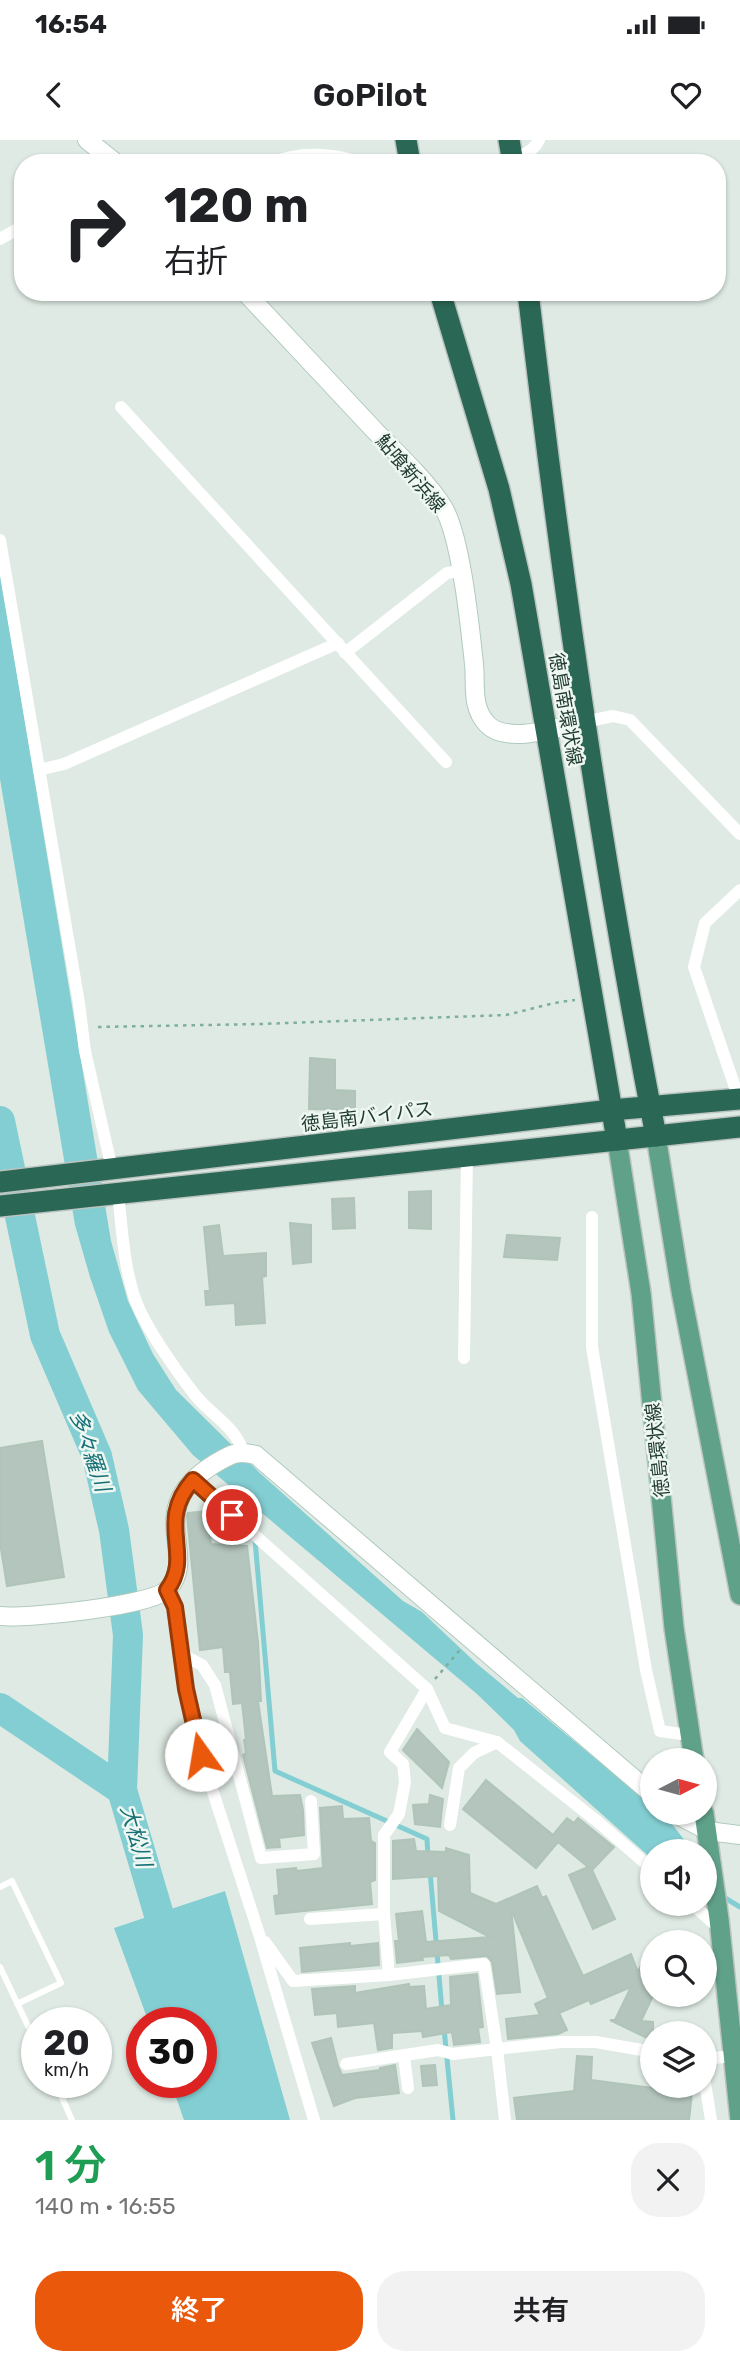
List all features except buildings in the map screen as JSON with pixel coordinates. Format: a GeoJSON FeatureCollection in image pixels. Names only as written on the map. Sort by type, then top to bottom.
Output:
{"type":"FeatureCollection","features":[{"type":"Feature","properties":{"kind":"highway","name":"徳島南環状線"},"geometry":{"type":"LineString","coordinates":[[443,301],[499,489],[521,584],[617,1140]]}},
{"type":"Feature","properties":{"kind":"highway","name":"徳島南環状線"},"geometry":{"type":"LineString","coordinates":[[529,301],[562,572],[584,722],[656,1136]]}},
{"type":"Feature","properties":{"kind":"highway","name":"徳島南バイパス"},"geometry":{"type":"LineString","coordinates":[[0,1182],[611,1110],[740,1099]]}},
{"type":"Feature","properties":{"kind":"highway"},"geometry":{"type":"LineString","coordinates":[[0,1206],[740,1127]]}},
{"type":"Feature","properties":{"kind":"main road"},"geometry":{"type":"LineString","coordinates":[[656,1136],[681,1291],[740,1595]]}},
{"type":"Feature","properties":{"kind":"main road","name":"徳島環状線"},"geometry":{"type":"LineString","coordinates":[[617,1140],[641,1293],[674,1628],[692,1748]]}},
{"type":"Feature","properties":{"kind":"main road"},"geometry":{"type":"LineString","coordinates":[[706,1825],[736,2055],[740,2120]]}},
{"type":"Feature","properties":{"kind":"street"},"geometry":{"type":"LineString","coordinates":[[86,140],[103,154]]}},
{"type":"Feature","properties":{"kind":"street"},"geometry":{"type":"LineString","coordinates":[[526,154],[539,140]]}},
{"type":"Feature","properties":{"kind":"street","name":"鮎喰新浜線"},"geometry":{"type":"LineString","coordinates":[[253,301],[444,508],[454,534],[460,571],[474,666],[474,697],[480,715],[489,727],[511,735],[584,722]]}},
{"type":"Feature","properties":{"kind":"street"},"geometry":{"type":"LineString","coordinates":[[121,407],[446,762]]}},
{"type":"Feature","properties":{"kind":"street"},"geometry":{"type":"LineString","coordinates":[[0,540],[85,1051],[109,1169]]}},
{"type":"Feature","properties":{"kind":"street"},"geometry":{"type":"LineString","coordinates":[[39,770],[64,764],[342,648],[447,573],[460,571]]}},
{"type":"Feature","properties":{"kind":"street"},"geometry":{"type":"LineString","coordinates":[[584,722],[613,716],[630,720],[740,834]]}},
{"type":"Feature","properties":{"kind":"street"},"geometry":{"type":"LineString","coordinates":[[740,890],[705,923],[694,967],[740,1099]]}},
{"type":"Feature","properties":{"kind":"street"},"geometry":{"type":"LineString","coordinates":[[464,1358],[467,1155]]}},
{"type":"Feature","properties":{"kind":"street"},"geometry":{"type":"LineString","coordinates":[[113,1193],[137,1305],[165,1353],[197,1397],[234,1432],[240,1441],[238,1452]]}},
{"type":"Feature","properties":{"kind":"street"},"geometry":{"type":"LineString","coordinates":[[592,1217],[592,1348],[646,1670],[660,1731],[689,1735]]}},
{"type":"Feature","properties":{"kind":"street"},"geometry":{"type":"LineString","coordinates":[[0,1616],[17,1618],[100,1607],[149,1599],[167,1590],[174,1581],[178,1565],[174,1525],[182,1492],[197,1476],[238,1452],[256,1455],[640,1784]]}},
{"type":"Feature","properties":{"kind":"street"},"geometry":{"type":"LineString","coordinates":[[197,1476],[430,1685],[445,1728],[497,1742],[640,1859]]}},
{"type":"Feature","properties":{"kind":"street"},"geometry":{"type":"LineString","coordinates":[[167,1590],[175,1607],[186,1689],[201,1755],[260,1937],[314,2120]]}},
{"type":"Feature","properties":{"kind":"street"},"geometry":{"type":"LineString","coordinates":[[181,1654],[202,1665],[215,1685],[261,1858],[314,1854],[312,1801]]}},
{"type":"Feature","properties":{"kind":"street"},"geometry":{"type":"LineString","coordinates":[[389,1975],[384,1914],[384,1835],[399,1815],[405,1782],[403,1764],[390,1752],[430,1685]]}},
{"type":"Feature","properties":{"kind":"street"},"geometry":{"type":"LineString","coordinates":[[450,1825],[458,1768],[474,1753],[497,1742]]}},
{"type":"Feature","properties":{"kind":"street"},"geometry":{"type":"LineString","coordinates":[[714,1825],[740,1835]]}},
{"type":"Feature","properties":{"kind":"street"},"geometry":{"type":"LineString","coordinates":[[310,1919],[384,1914]]}},
{"type":"Feature","properties":{"kind":"street"},"geometry":{"type":"LineString","coordinates":[[709,1916],[720,1924]]}},
{"type":"Feature","properties":{"kind":"street"},"geometry":{"type":"LineString","coordinates":[[260,1937],[293,1982],[484,1964],[505,2120]]}},
{"type":"Feature","properties":{"kind":"street"},"geometry":{"type":"LineString","coordinates":[[346,2064],[438,2050],[453,2054],[561,2042],[596,2042],[640,2050]]}},
{"type":"Feature","properties":{"kind":"street"},"geometry":{"type":"LineString","coordinates":[[717,2057],[736,2055]]}},
{"type":"Feature","properties":{"kind":"street"},"geometry":{"type":"LineString","coordinates":[[404,2056],[408,2088]]}},
{"type":"Feature","properties":{"kind":"street"},"geometry":{"type":"LineString","coordinates":[[707,2098],[711,2120]]}},
{"type":"Feature","properties":{"kind":"lane"},"geometry":{"type":"LineString","coordinates":[[0,1887],[12,1881],[61,1983],[18,2004]]}},
{"type":"Feature","properties":{"kind":"lane"},"geometry":{"type":"LineString","coordinates":[[0,1967],[21,2010]]}},
{"type":"Feature","properties":{"kind":"lane"},"geometry":{"type":"LineString","coordinates":[[62,2098],[72,2120]]}},
{"type":"Feature","properties":{"kind":"path"},"geometry":{"type":"LineString","coordinates":[[82,1028],[506,1015],[558,1002],[593,998]]}},
{"type":"Feature","properties":{"kind":"path"},"geometry":{"type":"LineString","coordinates":[[430,1685],[462,1647]]}},
{"type":"Feature","properties":{"kind":"water"},"geometry":{"type":"Polygon","coordinates":[[[0,572],[111,1241],[128,1301],[153,1354],[176,1390],[261,1474],[403,1601],[422,1612],[476,1663],[640,1795],[640,1825],[673,1825],[684,1839],[640,1839],[640,1848],[520,1741],[514,1730],[477,1694],[193,1455],[138,1390],[109,1332],[75,1225],[0,779],[0,572]]]}},
{"type":"Feature","properties":{"kind":"water"},"geometry":{"type":"Polygon","coordinates":[[[225,1891],[290,2120],[184,2120],[176,2098],[217,2098],[217,2007],[143,2007],[114,1928],[225,1891]]]}},
{"type":"Feature","properties":{"kind":"waterway","name":"多々羅川"},"geometry":{"type":"LineString","coordinates":[[0,1121],[45,1335],[97,1456],[114,1530],[128,1635],[122,1790],[186,2007]]}},
{"type":"Feature","properties":{"kind":"waterway"},"geometry":{"type":"LineString","coordinates":[[254,1530],[253,1517],[259,1503]]}},
{"type":"Feature","properties":{"kind":"waterway"},"geometry":{"type":"LineString","coordinates":[[255,1540],[275,1771],[427,1839],[428,1858]]}},
{"type":"Feature","properties":{"kind":"waterway","name":"大松川"},"geometry":{"type":"LineString","coordinates":[[0,1708],[122,1790]]}},
{"type":"Feature","properties":{"kind":"waterway"},"geometry":{"type":"LineString","coordinates":[[430,1871],[442,2011]]}},
{"type":"Feature","properties":{"kind":"waterway"},"geometry":{"type":"LineString","coordinates":[[720,1895],[740,1907]]}},
{"type":"Feature","properties":{"kind":"waterway"},"geometry":{"type":"LineString","coordinates":[[444,2028],[453,2120]]}},
{"type":"Feature","properties":{"kind":"route"},"geometry":{"type":"LineString","coordinates":[[201,1755],[186,1689],[175,1607],[167,1590],[174,1581],[178,1565],[174,1525],[182,1492],[193,1480],[232,1515]]}}]}
